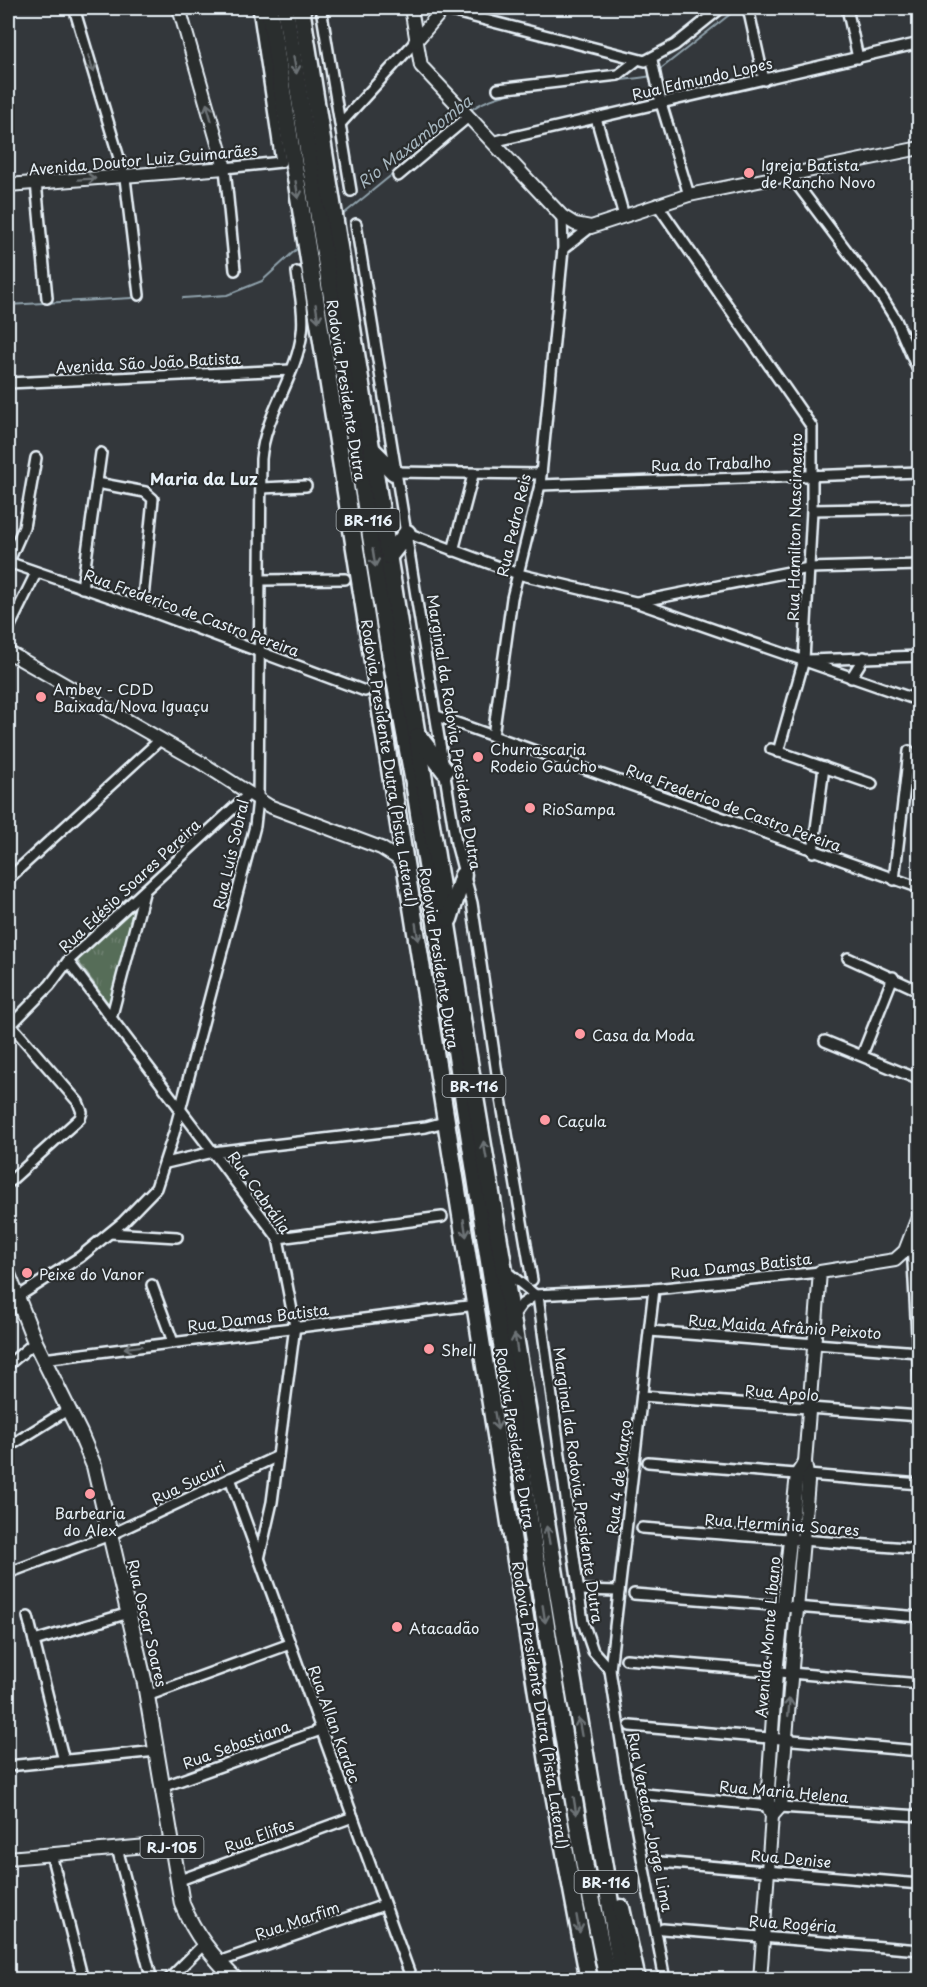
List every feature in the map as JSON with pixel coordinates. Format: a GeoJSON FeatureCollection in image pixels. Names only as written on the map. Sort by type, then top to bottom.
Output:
{"type":"FeatureCollection","features":[{"type":"Feature","properties":{"kind":"highway","name":"Rodovia Presidente Dutra (Pista Lateral)"},"geometry":{"type":"LineString","coordinates":[[269,8],[448,1120],[548,1762],[589,1980]]}},
{"type":"Feature","properties":{"kind":"highway","name":"Rodovia Presidente Dutra"},"geometry":{"type":"LineString","coordinates":[[285,8],[325,209],[337,238],[512,1318],[623,1980]]}},
{"type":"Feature","properties":{"kind":"highway","name":"Rodovia Presidente Dutra"},"geometry":{"type":"LineString","coordinates":[[301,8],[325,209],[325,252],[389,647],[415,788],[564,1739],[585,1867],[608,1980]]}},
{"type":"Feature","properties":{"kind":"highway"},"geometry":{"type":"LineString","coordinates":[[372,450],[394,472]]}},
{"type":"Feature","properties":{"kind":"highway"},"geometry":{"type":"LineString","coordinates":[[389,556],[407,533]]}},
{"type":"Feature","properties":{"kind":"highway"},"geometry":{"type":"LineString","coordinates":[[417,735],[445,771]]}},
{"type":"Feature","properties":{"kind":"highway"},"geometry":{"type":"LineString","coordinates":[[447,922],[463,875]]}},
{"type":"Feature","properties":{"kind":"highway","name":"BR-116"},"geometry":{"type":"LineString","coordinates":[[590,1785],[637,1980]]}},
{"type":"Feature","properties":{"kind":"main road","name":"Rua Oscar Soares"},"geometry":{"type":"LineString","coordinates":[[8,1274],[35,1342],[69,1409],[94,1466],[147,1696],[177,1881],[189,1922],[203,1945],[236,1980]]}},
{"type":"Feature","properties":{"kind":"street"},"geometry":{"type":"LineString","coordinates":[[74,8],[125,178],[139,295]]}},
{"type":"Feature","properties":{"kind":"street"},"geometry":{"type":"LineString","coordinates":[[179,8],[225,168],[235,270]]}},
{"type":"Feature","properties":{"kind":"street","name":"Avenida Doutor Luiz Guimarães"},"geometry":{"type":"LineString","coordinates":[[8,184],[125,178],[281,162],[258,8]]}},
{"type":"Feature","properties":{"kind":"street"},"geometry":{"type":"LineString","coordinates":[[321,8],[351,191]]}},
{"type":"Feature","properties":{"kind":"street"},"geometry":{"type":"LineString","coordinates":[[341,123],[443,8]]}},
{"type":"Feature","properties":{"kind":"street"},"geometry":{"type":"LineString","coordinates":[[411,10],[424,18],[443,8],[636,61],[652,60],[721,8]]}},
{"type":"Feature","properties":{"kind":"street"},"geometry":{"type":"LineString","coordinates":[[748,8],[764,80]]}},
{"type":"Feature","properties":{"kind":"street"},"geometry":{"type":"LineString","coordinates":[[847,8],[858,58]]}},
{"type":"Feature","properties":{"kind":"street"},"geometry":{"type":"LineString","coordinates":[[411,10],[421,66],[457,107],[562,216],[575,224],[591,227]]}},
{"type":"Feature","properties":{"kind":"street","name":"Rua Edmundo Lopes"},"geometry":{"type":"LineString","coordinates":[[492,142],[920,43]]}},
{"type":"Feature","properties":{"kind":"street"},"geometry":{"type":"LineString","coordinates":[[652,60],[661,103],[689,195]]}},
{"type":"Feature","properties":{"kind":"street"},"geometry":{"type":"LineString","coordinates":[[498,89],[618,75],[636,61]]}},
{"type":"Feature","properties":{"kind":"street"},"geometry":{"type":"LineString","coordinates":[[398,176],[467,117]]}},
{"type":"Feature","properties":{"kind":"street"},"geometry":{"type":"LineString","coordinates":[[596,118],[624,216]]}},
{"type":"Feature","properties":{"kind":"street"},"geometry":{"type":"LineString","coordinates":[[563,249],[591,227],[657,204],[689,195],[920,148]]}},
{"type":"Feature","properties":{"kind":"street"},"geometry":{"type":"LineString","coordinates":[[790,175],[883,299],[896,320],[920,375]]}},
{"type":"Feature","properties":{"kind":"street"},"geometry":{"type":"LineString","coordinates":[[36,182],[47,298]]}},
{"type":"Feature","properties":{"kind":"street","name":"Rua Hamilton Nascimento"},"geometry":{"type":"LineString","coordinates":[[657,204],[740,327],[810,422],[812,510],[804,660],[774,750],[824,767]]}},
{"type":"Feature","properties":{"kind":"street","name":"Rua Pedro Reis"},"geometry":{"type":"LineString","coordinates":[[493,736],[518,574],[540,485],[563,249],[562,216]]}},
{"type":"Feature","properties":{"kind":"street","name":"Marginal da Rodovia Presidente Dutra"},"geometry":{"type":"LineString","coordinates":[[356,224],[394,472],[407,533],[463,875],[472,903],[499,1087],[532,1280]]}},
{"type":"Feature","properties":{"kind":"street","name":"Rua Luís Sobral"},"geometry":{"type":"LineString","coordinates":[[16,1298],[55,1275],[110,1233],[156,1188],[166,1163],[252,836],[262,580],[263,444],[291,370],[303,326],[297,272]]}},
{"type":"Feature","properties":{"kind":"street","name":"Avenida São João Batista"},"geometry":{"type":"LineString","coordinates":[[8,383],[291,370]]}},
{"type":"Feature","properties":{"kind":"street"},"geometry":{"type":"LineString","coordinates":[[82,588],[101,453]]}},
{"type":"Feature","properties":{"kind":"street"},"geometry":{"type":"LineString","coordinates":[[8,562],[24,527],[36,458]]}},
{"type":"Feature","properties":{"kind":"street"},"geometry":{"type":"LineString","coordinates":[[394,472],[473,475],[541,474]]}},
{"type":"Feature","properties":{"kind":"street","name":"Rua do Trabalho"},"geometry":{"type":"LineString","coordinates":[[540,485],[920,472]]}},
{"type":"Feature","properties":{"kind":"street"},"geometry":{"type":"LineString","coordinates":[[453,551],[473,475]]}},
{"type":"Feature","properties":{"kind":"street"},"geometry":{"type":"LineString","coordinates":[[97,483],[145,492],[153,499],[142,608]]}},
{"type":"Feature","properties":{"kind":"street"},"geometry":{"type":"LineString","coordinates":[[261,488],[306,486]]}},
{"type":"Feature","properties":{"kind":"street"},"geometry":{"type":"LineString","coordinates":[[812,510],[920,508]]}},
{"type":"Feature","properties":{"kind":"street"},"geometry":{"type":"LineString","coordinates":[[407,533],[518,574],[634,602],[920,701]]}},
{"type":"Feature","properties":{"kind":"street","name":"Rua Frederico de Castro Pereira"},"geometry":{"type":"LineString","coordinates":[[8,562],[142,608],[365,691]]}},
{"type":"Feature","properties":{"kind":"street"},"geometry":{"type":"LineString","coordinates":[[634,602],[809,568],[920,565]]}},
{"type":"Feature","properties":{"kind":"street"},"geometry":{"type":"LineString","coordinates":[[8,630],[36,573]]}},
{"type":"Feature","properties":{"kind":"street"},"geometry":{"type":"LineString","coordinates":[[262,580],[345,579]]}},
{"type":"Feature","properties":{"kind":"street"},"geometry":{"type":"LineString","coordinates":[[8,652],[161,739],[274,808],[381,848],[397,858],[408,874]]}},
{"type":"Feature","properties":{"kind":"street"},"geometry":{"type":"LineString","coordinates":[[804,660],[920,656]]}},
{"type":"Feature","properties":{"kind":"street"},"geometry":{"type":"LineString","coordinates":[[851,678],[864,657]]}},
{"type":"Feature","properties":{"kind":"street","name":"Rua Frederico de Castro Pereira"},"geometry":{"type":"LineString","coordinates":[[437,716],[813,852],[920,888]]}},
{"type":"Feature","properties":{"kind":"street"},"geometry":{"type":"LineString","coordinates":[[8,879],[161,739]]}},
{"type":"Feature","properties":{"kind":"street"},"geometry":{"type":"LineString","coordinates":[[894,880],[909,751]]}},
{"type":"Feature","properties":{"kind":"street"},"geometry":{"type":"LineString","coordinates":[[813,852],[824,767],[872,784]]}},
{"type":"Feature","properties":{"kind":"street","name":"Rua Edésio Soares Pereira"},"geometry":{"type":"LineString","coordinates":[[9,1027],[50,985],[68,961],[254,796]]}},
{"type":"Feature","properties":{"kind":"street"},"geometry":{"type":"LineString","coordinates":[[381,848],[389,845],[394,838],[398,811]]}},
{"type":"Feature","properties":{"kind":"street"},"geometry":{"type":"LineString","coordinates":[[112,1015],[144,893]]}},
{"type":"Feature","properties":{"kind":"street"},"geometry":{"type":"LineString","coordinates":[[848,958],[920,991]]}},
{"type":"Feature","properties":{"kind":"street","name":"Rua Cabrália"},"geometry":{"type":"LineString","coordinates":[[68,961],[112,1015],[278,1238],[295,1326],[278,1456],[260,1559]]}},
{"type":"Feature","properties":{"kind":"street"},"geometry":{"type":"LineString","coordinates":[[862,1055],[893,977]]}},
{"type":"Feature","properties":{"kind":"street"},"geometry":{"type":"LineString","coordinates":[[8,1183],[80,1118],[82,1112],[78,1102],[9,1027]]}},
{"type":"Feature","properties":{"kind":"street"},"geometry":{"type":"LineString","coordinates":[[825,1041],[920,1080]]}},
{"type":"Feature","properties":{"kind":"street"},"geometry":{"type":"LineString","coordinates":[[166,1163],[213,1152],[426,1127],[448,1120]]}},
{"type":"Feature","properties":{"kind":"street","name":"Rua Damas Batista"},"geometry":{"type":"LineString","coordinates":[[536,1296],[654,1288],[820,1272],[895,1260],[913,1245],[920,1212]]}},
{"type":"Feature","properties":{"kind":"street"},"geometry":{"type":"LineString","coordinates":[[278,1238],[442,1217]]}},
{"type":"Feature","properties":{"kind":"street"},"geometry":{"type":"LineString","coordinates":[[110,1233],[177,1237]]}},
{"type":"Feature","properties":{"kind":"street"},"geometry":{"type":"LineString","coordinates":[[913,1245],[920,1391]]}},
{"type":"Feature","properties":{"kind":"street"},"geometry":{"type":"LineString","coordinates":[[506,1271],[536,1296],[522,1305],[512,1318]]}},
{"type":"Feature","properties":{"kind":"street","name":"Avenida Monte Líbano"},"geometry":{"type":"LineString","coordinates":[[780,1739],[776,1673],[790,1539],[803,1470],[820,1272]]}},
{"type":"Feature","properties":{"kind":"street"},"geometry":{"type":"LineString","coordinates":[[152,1285],[173,1342]]}},
{"type":"Feature","properties":{"kind":"street","name":"Rua 4 de Março"},"geometry":{"type":"LineString","coordinates":[[610,1670],[654,1288]]}},
{"type":"Feature","properties":{"kind":"street","name":"Marginal da Rodovia Presidente Dutra"},"geometry":{"type":"LineString","coordinates":[[536,1296],[585,1630],[590,1647],[597,1659],[610,1670]]}},
{"type":"Feature","properties":{"kind":"street","name":"Rua Damas Batista"},"geometry":{"type":"LineString","coordinates":[[43,1359],[477,1305]]}},
{"type":"Feature","properties":{"kind":"street","name":"Rua Maida Afrânio Peixoto"},"geometry":{"type":"LineString","coordinates":[[650,1331],[918,1352]]}},
{"type":"Feature","properties":{"kind":"street"},"geometry":{"type":"LineString","coordinates":[[8,1365],[35,1342]]}},
{"type":"Feature","properties":{"kind":"street","name":"Rua Apolo"},"geometry":{"type":"LineString","coordinates":[[642,1396],[920,1416]]}},
{"type":"Feature","properties":{"kind":"street"},"geometry":{"type":"LineString","coordinates":[[8,1448],[69,1409]]}},
{"type":"Feature","properties":{"kind":"street","name":"Rua Sucuri"},"geometry":{"type":"LineString","coordinates":[[8,1573],[110,1535],[278,1456]]}},
{"type":"Feature","properties":{"kind":"street"},"geometry":{"type":"LineString","coordinates":[[648,1462],[803,1470],[920,1484]]}},
{"type":"Feature","properties":{"kind":"street","name":"Avenida Monte Líbano"},"geometry":{"type":"LineString","coordinates":[[760,1980],[780,1739],[792,1674],[804,1540],[803,1470]]}},
{"type":"Feature","properties":{"kind":"street","name":"Rua Allan Kardec"},"geometry":{"type":"LineString","coordinates":[[230,1478],[412,1980]]}},
{"type":"Feature","properties":{"kind":"street","name":"Rua Hermínia Soares"},"geometry":{"type":"LineString","coordinates":[[642,1528],[920,1549]]}},
{"type":"Feature","properties":{"kind":"street"},"geometry":{"type":"LineString","coordinates":[[579,1590],[619,1591]]}},
{"type":"Feature","properties":{"kind":"street"},"geometry":{"type":"LineString","coordinates":[[634,1594],[920,1617]]}},
{"type":"Feature","properties":{"kind":"street"},"geometry":{"type":"LineString","coordinates":[[34,1641],[129,1613]]}},
{"type":"Feature","properties":{"kind":"street"},"geometry":{"type":"LineString","coordinates":[[28,1617],[64,1761]]}},
{"type":"Feature","properties":{"kind":"street"},"geometry":{"type":"LineString","coordinates":[[147,1696],[290,1644]]}},
{"type":"Feature","properties":{"kind":"street"},"geometry":{"type":"LineString","coordinates":[[626,1659],[920,1684]]}},
{"type":"Feature","properties":{"kind":"street","name":"Rua Vereador Jorge Lima"},"geometry":{"type":"LineString","coordinates":[[610,1670],[625,1767],[665,1980]]}},
{"type":"Feature","properties":{"kind":"street"},"geometry":{"type":"LineString","coordinates":[[630,1726],[920,1751]]}},
{"type":"Feature","properties":{"kind":"street","name":"Rua Sebastiana"},"geometry":{"type":"LineString","coordinates":[[162,1787],[321,1730]]}},
{"type":"Feature","properties":{"kind":"street"},"geometry":{"type":"LineString","coordinates":[[8,1766],[157,1751]]}},
{"type":"Feature","properties":{"kind":"street","name":"Rua Maria Helena"},"geometry":{"type":"LineString","coordinates":[[645,1794],[773,1810],[920,1816]]}},
{"type":"Feature","properties":{"kind":"street","name":"Rua Elifas"},"geometry":{"type":"LineString","coordinates":[[177,1881],[353,1817]]}},
{"type":"Feature","properties":{"kind":"street"},"geometry":{"type":"LineString","coordinates":[[8,1858],[171,1844]]}},
{"type":"Feature","properties":{"kind":"street"},"geometry":{"type":"LineString","coordinates":[[117,1848],[152,1980]]}},
{"type":"Feature","properties":{"kind":"street"},"geometry":{"type":"LineString","coordinates":[[51,1854],[83,1980]]}},
{"type":"Feature","properties":{"kind":"street","name":"Rua Denise"},"geometry":{"type":"LineString","coordinates":[[660,1862],[920,1884]]}},
{"type":"Feature","properties":{"kind":"street","name":"Rua Marfim"},"geometry":{"type":"LineString","coordinates":[[218,1962],[384,1905]]}},
{"type":"Feature","properties":{"kind":"street","name":"Rua Rogéria"},"geometry":{"type":"LineString","coordinates":[[663,1929],[920,1950]]}},
{"type":"Feature","properties":{"kind":"street"},"geometry":{"type":"LineString","coordinates":[[168,1980],[203,1945]]}},
{"type":"Feature","properties":{"kind":"green space"},"geometry":{"type":"Polygon","coordinates":[[[136,902],[110,1006],[77,960],[136,902]]]}},
{"type":"Feature","properties":{"kind":"waterway","name":"Rio Maxambomba"},"geometry":{"type":"LineString","coordinates":[[658,71],[738,8]]}},
{"type":"Feature","properties":{"kind":"waterway","name":"Rio Maxambomba"},"geometry":{"type":"LineString","coordinates":[[470,111],[485,102],[529,90],[651,76]]}},
{"type":"Feature","properties":{"kind":"waterway","name":"Rio Maxambomba"},"geometry":{"type":"LineString","coordinates":[[340,217],[410,160]]}},
{"type":"Feature","properties":{"kind":"waterway","name":"Rio Maxambomba"},"geometry":{"type":"LineString","coordinates":[[183,298],[227,295],[262,281],[299,247]]}},
{"type":"Feature","properties":{"kind":"waterway","name":"Rio Maxambomba"},"geometry":{"type":"LineString","coordinates":[[8,305],[132,298]]}},
{"type":"Feature","properties":{"kind":"place","name":"Igreja Batista de Rancho Novo"},"geometry":{"type":"Point","coordinates":[749,173]}},
{"type":"Feature","properties":{"kind":"place","name":"Ambev - CDD Baixada/Nova Iguaçu"},"geometry":{"type":"Point","coordinates":[41,697]}},
{"type":"Feature","properties":{"kind":"place","name":"Churrascaria Rodeio Gaúcho"},"geometry":{"type":"Point","coordinates":[478,757]}},
{"type":"Feature","properties":{"kind":"place","name":"RioSampa"},"geometry":{"type":"Point","coordinates":[530,808]}},
{"type":"Feature","properties":{"kind":"place","name":"Casa da Moda"},"geometry":{"type":"Point","coordinates":[580,1034]}},
{"type":"Feature","properties":{"kind":"place","name":"Caçula"},"geometry":{"type":"Point","coordinates":[545,1120]}},
{"type":"Feature","properties":{"kind":"place","name":"Peixe do Vanor"},"geometry":{"type":"Point","coordinates":[27,1273]}},
{"type":"Feature","properties":{"kind":"place","name":"Shell"},"geometry":{"type":"Point","coordinates":[429,1349]}},
{"type":"Feature","properties":{"kind":"place","name":"Barbearia do Alex"},"geometry":{"type":"Point","coordinates":[90,1494]}},
{"type":"Feature","properties":{"kind":"place","name":"Atacadão"},"geometry":{"type":"Point","coordinates":[397,1627]}},
{"type":"Feature","properties":{"kind":"district","name":"Maria da Luz"},"geometry":{"type":"Point","coordinates":[204,478]}}]}
